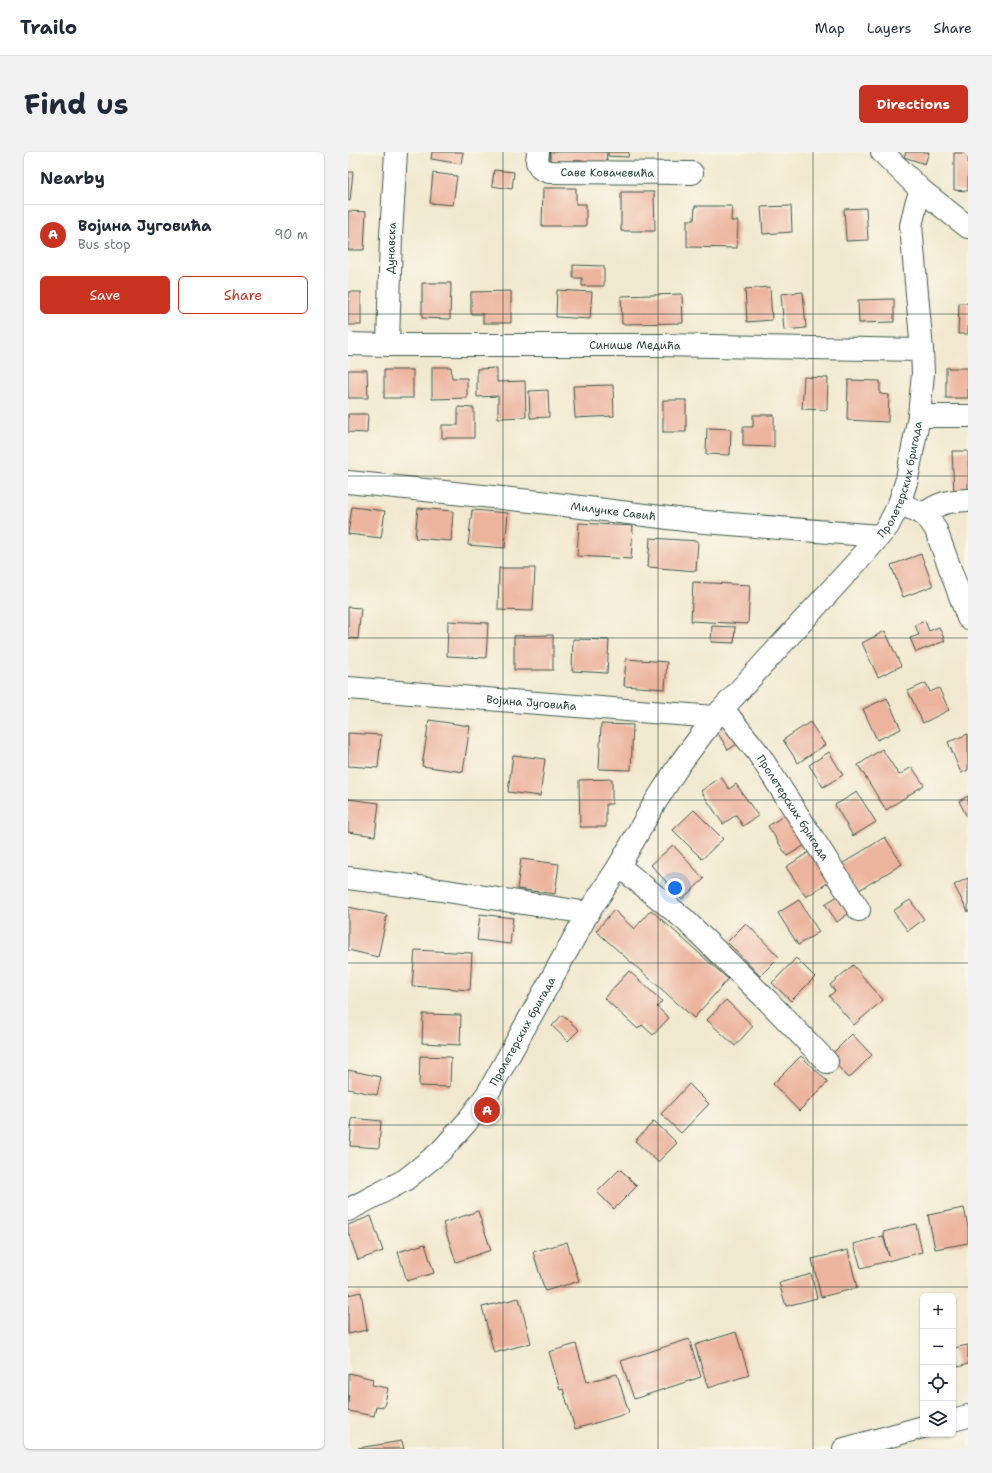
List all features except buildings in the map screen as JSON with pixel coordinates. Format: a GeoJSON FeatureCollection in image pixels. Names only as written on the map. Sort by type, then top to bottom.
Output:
{"type":"FeatureCollection","features":[{"type":"Feature","properties":{"kind":"street","name":"Дунавска"},"geometry":{"type":"LineString","coordinates":[[388,345],[391,229],[396,152]]}},
{"type":"Feature","properties":{"kind":"street","name":"Саве Ковачевића"},"geometry":{"type":"LineString","coordinates":[[538,152],[537,162],[541,169],[549,172],[692,173]]}},
{"type":"Feature","properties":{"kind":"street"},"geometry":{"type":"LineString","coordinates":[[882,152],[921,190],[968,227]]}},
{"type":"Feature","properties":{"kind":"street","name":"Пролетерских бригада"},"geometry":{"type":"LineString","coordinates":[[348,1210],[405,1180],[440,1152],[466,1123],[488,1092],[588,913],[619,866],[653,806],[679,765],[719,713],[888,526],[899,504],[907,479],[919,416],[923,373],[912,226],[916,204],[921,190]]}},
{"type":"Feature","properties":{"kind":"street","name":"Синише Медића"},"geometry":{"type":"LineString","coordinates":[[348,344],[657,345],[922,350]]}},
{"type":"Feature","properties":{"kind":"street"},"geometry":{"type":"LineString","coordinates":[[919,416],[968,416]]}},
{"type":"Feature","properties":{"kind":"street","name":"Милунке Савић"},"geometry":{"type":"LineString","coordinates":[[348,482],[540,502],[693,521],[879,536]]}},
{"type":"Feature","properties":{"kind":"street"},"geometry":{"type":"LineString","coordinates":[[924,514],[944,502],[968,500]]}},
{"type":"Feature","properties":{"kind":"street"},"geometry":{"type":"LineString","coordinates":[[899,504],[924,514],[931,521],[936,530],[968,618]]}},
{"type":"Feature","properties":{"kind":"street","name":"Војина Југовића"},"geometry":{"type":"LineString","coordinates":[[348,688],[719,713]]}},
{"type":"Feature","properties":{"kind":"street","name":"Пролетерских бригада"},"geometry":{"type":"LineString","coordinates":[[719,713],[758,753],[859,910]]}},
{"type":"Feature","properties":{"kind":"street"},"geometry":{"type":"LineString","coordinates":[[619,866],[684,919],[769,1002],[827,1062]]}},
{"type":"Feature","properties":{"kind":"street"},"geometry":{"type":"LineString","coordinates":[[348,878],[434,889],[588,913]]}},
{"type":"Feature","properties":{"kind":"street"},"geometry":{"type":"LineString","coordinates":[[956,1419],[968,1416]]}},
{"type":"Feature","properties":{"kind":"street"},"geometry":{"type":"LineString","coordinates":[[844,1449],[920,1428]]}},
{"type":"Feature","properties":{"kind":"place","name":"Војина Југовића"},"geometry":{"type":"Point","coordinates":[487,1110]}}]}
